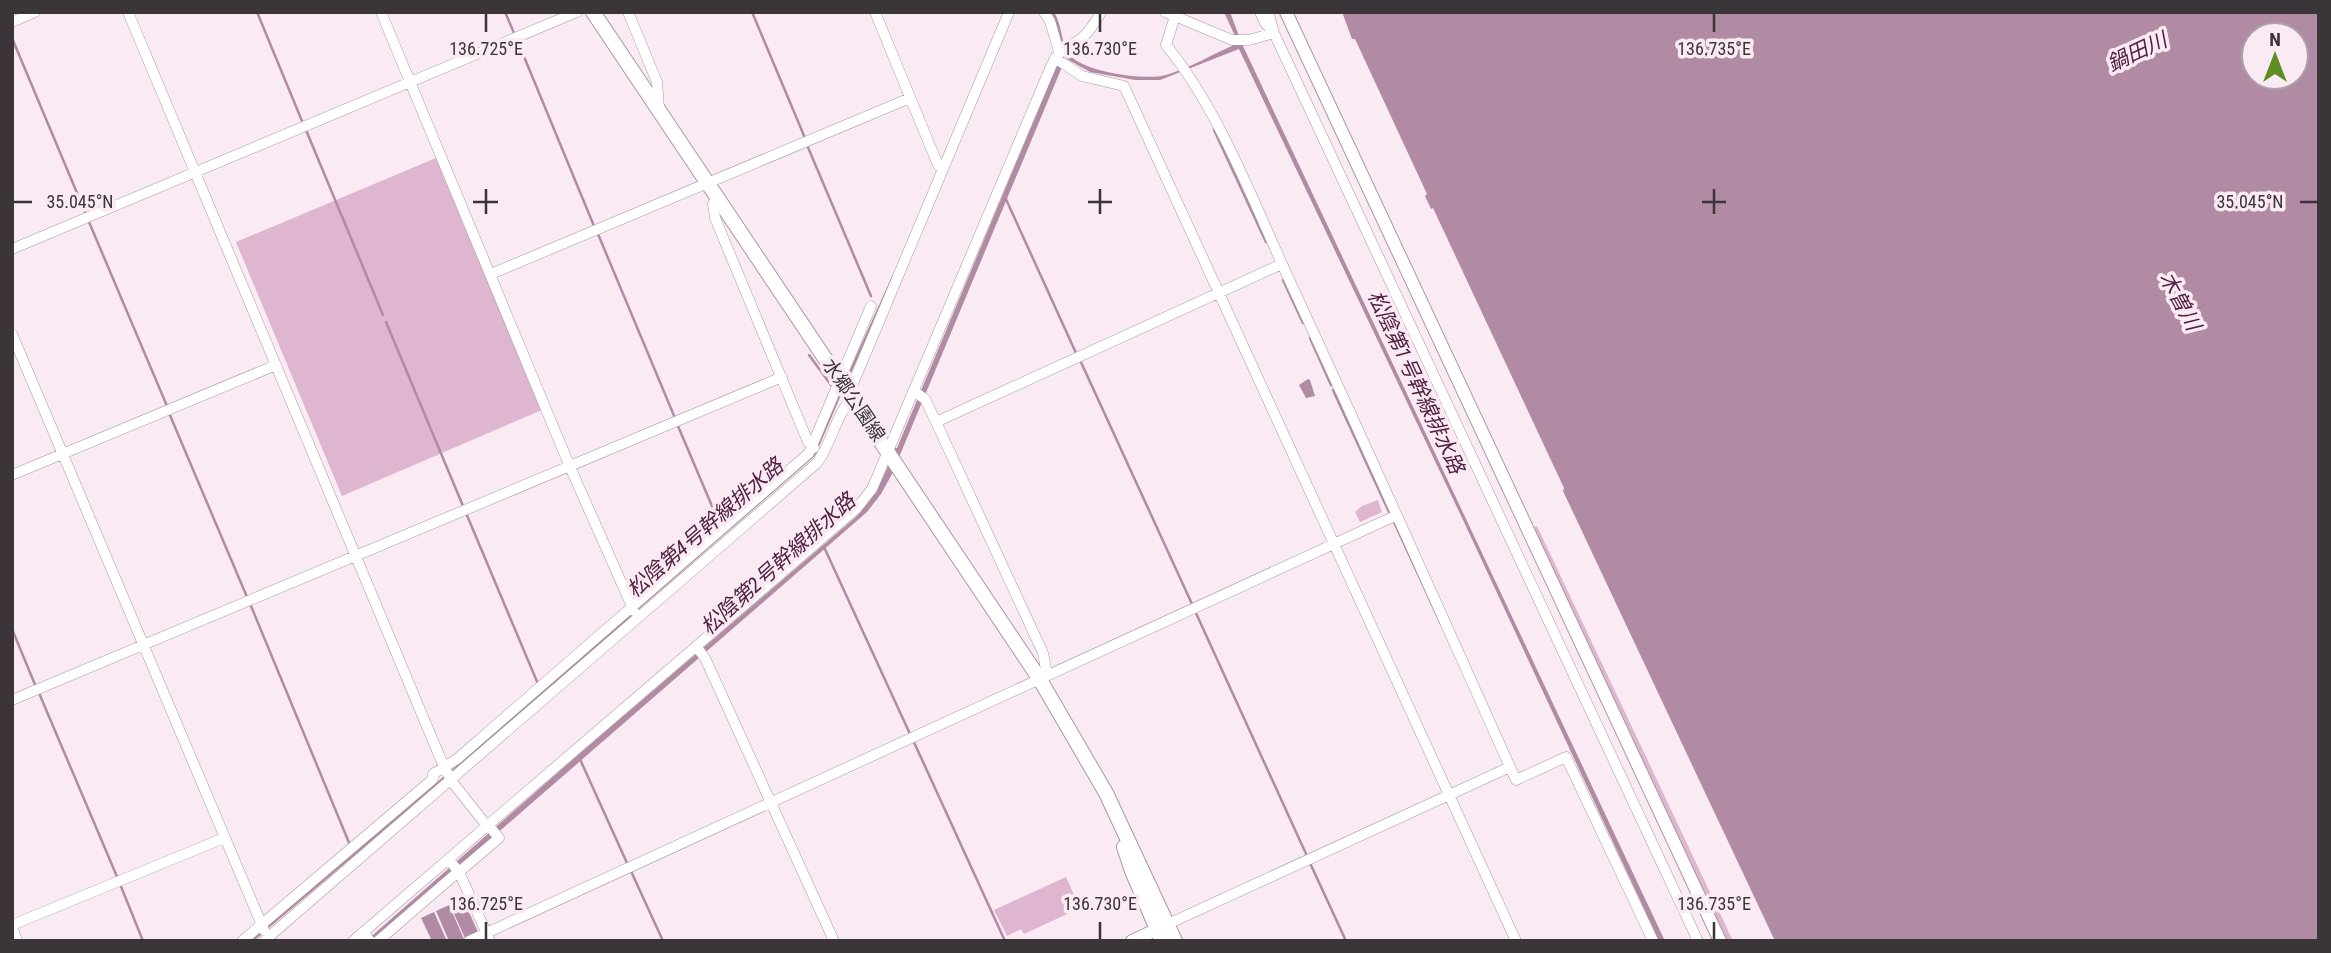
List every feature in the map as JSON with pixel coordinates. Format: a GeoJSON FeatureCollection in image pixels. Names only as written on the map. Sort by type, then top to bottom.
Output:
{"type":"FeatureCollection","features":[{"type":"Feature","properties":{"kind":"main road","name":"水郷公園線"},"geometry":{"type":"LineString","coordinates":[[593,12],[1043,677],[1106,793],[1162,932],[1175,941]]}},
{"type":"Feature","properties":{"kind":"street"},"geometry":{"type":"LineString","coordinates":[[12,22],[35,12]]}},
{"type":"Feature","properties":{"kind":"street"},"geometry":{"type":"LineString","coordinates":[[128,12],[448,774],[499,838],[455,867],[366,936],[353,941]]}},
{"type":"Feature","properties":{"kind":"street"},"geometry":{"type":"LineString","coordinates":[[382,12],[570,467],[635,612]]}},
{"type":"Feature","properties":{"kind":"street"},"geometry":{"type":"LineString","coordinates":[[12,249],[577,12]]}},
{"type":"Feature","properties":{"kind":"street"},"geometry":{"type":"LineString","coordinates":[[628,12],[660,91],[659,109]]}},
{"type":"Feature","properties":{"kind":"street"},"geometry":{"type":"LineString","coordinates":[[875,12],[941,167]]}},
{"type":"Feature","properties":{"kind":"street"},"geometry":{"type":"LineString","coordinates":[[817,450],[1009,12]]}},
{"type":"Feature","properties":{"kind":"street"},"geometry":{"type":"LineString","coordinates":[[1044,12],[1050,21],[1061,55],[1082,76],[1124,86],[1516,941]]}},
{"type":"Feature","properties":{"kind":"street"},"geometry":{"type":"LineString","coordinates":[[378,941],[455,867],[491,828],[699,650],[856,509],[872,489],[892,457],[1061,55],[1083,37],[1095,24],[1101,12]]}},
{"type":"Feature","properties":{"kind":"street"},"geometry":{"type":"LineString","coordinates":[[1260,12],[1274,33]]}},
{"type":"Feature","properties":{"kind":"street"},"geometry":{"type":"LineString","coordinates":[[1268,12],[1274,33],[1698,941]]}},
{"type":"Feature","properties":{"kind":"street"},"geometry":{"type":"LineString","coordinates":[[1286,12],[1720,941]]}},
{"type":"Feature","properties":{"kind":"street"},"geometry":{"type":"LineString","coordinates":[[1274,33],[1239,40],[1170,14],[1166,45],[1185,69],[1217,124],[1516,780],[1566,757],[1653,941]]}},
{"type":"Feature","properties":{"kind":"street"},"geometry":{"type":"LineString","coordinates":[[491,274],[910,98]]}},
{"type":"Feature","properties":{"kind":"street"},"geometry":{"type":"LineString","coordinates":[[718,200],[713,204],[715,218],[782,377],[817,450]]}},
{"type":"Feature","properties":{"kind":"street"},"geometry":{"type":"LineString","coordinates":[[936,422],[1282,264]]}},
{"type":"Feature","properties":{"kind":"street"},"geometry":{"type":"LineString","coordinates":[[242,941],[265,933],[635,612],[809,453],[817,450],[842,408],[845,388],[871,306]]}},
{"type":"Feature","properties":{"kind":"street"},"geometry":{"type":"LineString","coordinates":[[12,334],[265,933]]}},
{"type":"Feature","properties":{"kind":"street"},"geometry":{"type":"LineString","coordinates":[[12,475],[275,365]]}},
{"type":"Feature","properties":{"kind":"street"},"geometry":{"type":"LineString","coordinates":[[12,700],[782,377]]}},
{"type":"Feature","properties":{"kind":"street"},"geometry":{"type":"LineString","coordinates":[[918,394],[936,422],[1043,653],[1043,677]]}},
{"type":"Feature","properties":{"kind":"street"},"geometry":{"type":"LineString","coordinates":[[469,941],[488,937],[770,802],[1397,515]]}},
{"type":"Feature","properties":{"kind":"street"},"geometry":{"type":"LineString","coordinates":[[448,774],[457,759],[635,612]]}},
{"type":"Feature","properties":{"kind":"street"},"geometry":{"type":"LineString","coordinates":[[699,650],[834,941]]}},
{"type":"Feature","properties":{"kind":"street"},"geometry":{"type":"LineString","coordinates":[[1132,941],[1162,932],[1510,767]]}},
{"type":"Feature","properties":{"kind":"street"},"geometry":{"type":"LineString","coordinates":[[265,933],[433,779],[433,774],[448,774]]}},
{"type":"Feature","properties":{"kind":"street"},"geometry":{"type":"LineString","coordinates":[[17,941],[12,926],[224,838]]}},
{"type":"Feature","properties":{"kind":"street"},"geometry":{"type":"LineString","coordinates":[[455,867],[488,937]]}},
{"type":"Feature","properties":{"kind":"shaded area"},"geometry":{"type":"Polygon","coordinates":[[[436,158],[542,410],[342,496],[236,242],[436,158]]]}},
{"type":"Feature","properties":{"kind":"shaded area"},"geometry":{"type":"Polygon","coordinates":[[[1378,500],[1382,512],[1360,522],[1355,512],[1378,500]]]}},
{"type":"Feature","properties":{"kind":"shaded area"},"geometry":{"type":"Polygon","coordinates":[[[1537,526],[1733,941],[1725,941],[1533,528],[1537,526]]]}},
{"type":"Feature","properties":{"kind":"shaded area"},"geometry":{"type":"Polygon","coordinates":[[[1066,877],[1080,908],[1024,934],[1021,929],[1007,936],[994,910],[1066,877]]]}},
{"type":"Feature","properties":{"kind":"water"},"geometry":{"type":"Polygon","coordinates":[[[1049,12],[1054,12],[1068,53],[1075,60],[1099,70],[1129,76],[1157,77],[1193,65],[1236,44],[1224,12],[1230,12],[1242,44],[1665,941],[1659,941],[1239,49],[1160,80],[1135,80],[1090,72],[1067,59],[892,474],[867,512],[373,941],[366,941],[856,517],[869,501],[897,448],[1057,65],[1064,55],[1049,12]]]}},
{"type":"Feature","properties":{"kind":"water"},"geometry":{"type":"Polygon","coordinates":[[[1342,12],[2319,12],[2319,941],[1775,941],[1433,208],[1431,209],[1425,196],[1427,194],[1355,39],[1352,39],[1342,12]]]}},
{"type":"Feature","properties":{"kind":"water"},"geometry":{"type":"Polygon","coordinates":[[[1308,379],[1315,396],[1306,398],[1299,385],[1308,379]]]}},
{"type":"Feature","properties":{"kind":"water"},"geometry":{"type":"Polygon","coordinates":[[[463,899],[478,932],[465,938],[450,905],[463,899]]]}},
{"type":"Feature","properties":{"kind":"water"},"geometry":{"type":"Polygon","coordinates":[[[449,905],[464,939],[449,941],[436,911],[449,905]]]}},
{"type":"Feature","properties":{"kind":"water"},"geometry":{"type":"Polygon","coordinates":[[[434,912],[447,941],[432,941],[421,918],[434,912]]]}},
{"type":"Feature","properties":{"kind":"waterway"},"geometry":{"type":"LineString","coordinates":[[257,12],[302,121]]}},
{"type":"Feature","properties":{"kind":"waterway"},"geometry":{"type":"LineString","coordinates":[[505,12],[514,33]]}},
{"type":"Feature","properties":{"kind":"waterway"},"geometry":{"type":"LineString","coordinates":[[752,12],[805,138]]}},
{"type":"Feature","properties":{"kind":"waterway"},"geometry":{"type":"LineString","coordinates":[[12,38],[85,212]]}},
{"type":"Feature","properties":{"kind":"waterway"},"geometry":{"type":"LineString","coordinates":[[518,42],[594,226]]}},
{"type":"Feature","properties":{"kind":"waterway"},"geometry":{"type":"LineString","coordinates":[[306,130],[383,315]]}},
{"type":"Feature","properties":{"kind":"waterway"},"geometry":{"type":"LineString","coordinates":[[1214,130],[1266,242]]}},
{"type":"Feature","properties":{"kind":"waterway"},"geometry":{"type":"LineString","coordinates":[[807,145],[871,296]]}},
{"type":"Feature","properties":{"kind":"waterway"},"geometry":{"type":"LineString","coordinates":[[1005,197],[1076,353]]}},
{"type":"Feature","properties":{"kind":"waterway"},"geometry":{"type":"LineString","coordinates":[[89,222],[167,406]]}},
{"type":"Feature","properties":{"kind":"waterway"},"geometry":{"type":"LineString","coordinates":[[598,234],[675,418]]}},
{"type":"Feature","properties":{"kind":"waterway","name":"松陰第4号幹線排水路"},"geometry":{"type":"LineString","coordinates":[[847,379],[893,277]]}},
{"type":"Feature","properties":{"kind":"waterway"},"geometry":{"type":"LineString","coordinates":[[1283,280],[1303,323]]}},
{"type":"Feature","properties":{"kind":"waterway"},"geometry":{"type":"LineString","coordinates":[[386,322],[463,506]]}},
{"type":"Feature","properties":{"kind":"waterway"},"geometry":{"type":"LineString","coordinates":[[1310,338],[1331,385]]}},
{"type":"Feature","properties":{"kind":"waterway"},"geometry":{"type":"LineString","coordinates":[[809,355],[831,385]]}},
{"type":"Feature","properties":{"kind":"waterway"},"geometry":{"type":"LineString","coordinates":[[1080,360],[1192,604]]}},
{"type":"Feature","properties":{"kind":"waterway"},"geometry":{"type":"LineString","coordinates":[[1333,390],[1389,512]]}},
{"type":"Feature","properties":{"kind":"waterway","name":"松陰第4号幹線排水路"},"geometry":{"type":"LineString","coordinates":[[636,610],[814,455],[841,392]]}},
{"type":"Feature","properties":{"kind":"waterway"},"geometry":{"type":"LineString","coordinates":[[169,413],[247,597]]}},
{"type":"Feature","properties":{"kind":"waterway"},"geometry":{"type":"LineString","coordinates":[[678,426],[720,525]]}},
{"type":"Feature","properties":{"kind":"waterway"},"geometry":{"type":"LineString","coordinates":[[466,513],[538,684]]}},
{"type":"Feature","properties":{"kind":"waterway"},"geometry":{"type":"LineString","coordinates":[[1394,522],[1441,624]]}},
{"type":"Feature","properties":{"kind":"waterway","name":"松陰第2号幹線排水路"},"geometry":{"type":"LineString","coordinates":[[824,547],[910,734]]}},
{"type":"Feature","properties":{"kind":"waterway"},"geometry":{"type":"LineString","coordinates":[[251,606],[350,845]]}},
{"type":"Feature","properties":{"kind":"waterway"},"geometry":{"type":"LineString","coordinates":[[1195,611],[1307,856]]}},
{"type":"Feature","properties":{"kind":"waterway","name":"松陰第4号幹線排水路"},"geometry":{"type":"LineString","coordinates":[[268,927],[631,615]]}},
{"type":"Feature","properties":{"kind":"waterway"},"geometry":{"type":"LineString","coordinates":[[12,629],[36,687]]}},
{"type":"Feature","properties":{"kind":"waterway"},"geometry":{"type":"LineString","coordinates":[[39,693],[118,879]]}},
{"type":"Feature","properties":{"kind":"waterway"},"geometry":{"type":"LineString","coordinates":[[913,740],[1005,941]]}},
{"type":"Feature","properties":{"kind":"waterway"},"geometry":{"type":"LineString","coordinates":[[579,757],[627,863]]}},
{"type":"Feature","properties":{"kind":"waterway"},"geometry":{"type":"LineString","coordinates":[[1310,863],[1346,941]]}},
{"type":"Feature","properties":{"kind":"waterway"},"geometry":{"type":"LineString","coordinates":[[630,869],[663,941]]}},
{"type":"Feature","properties":{"kind":"waterway"},"geometry":{"type":"LineString","coordinates":[[120,884],[143,941]]}},
{"type":"Feature","properties":{"kind":"waterway","name":"松陰第4号幹線排水路"},"geometry":{"type":"LineString","coordinates":[[252,941],[262,932]]}},
{"type":"Feature","properties":{"kind":"water label","name":"鍋田川"},"geometry":{"type":"Point","coordinates":[2137,52]}},
{"type":"Feature","properties":{"kind":"water label","name":"木曽川"},"geometry":{"type":"Point","coordinates":[2180,301]}},
{"type":"Feature","properties":{"kind":"water label","name":"松陰第1号幹線排水路"},"geometry":{"type":"Point","coordinates":[1416,382]}}]}
